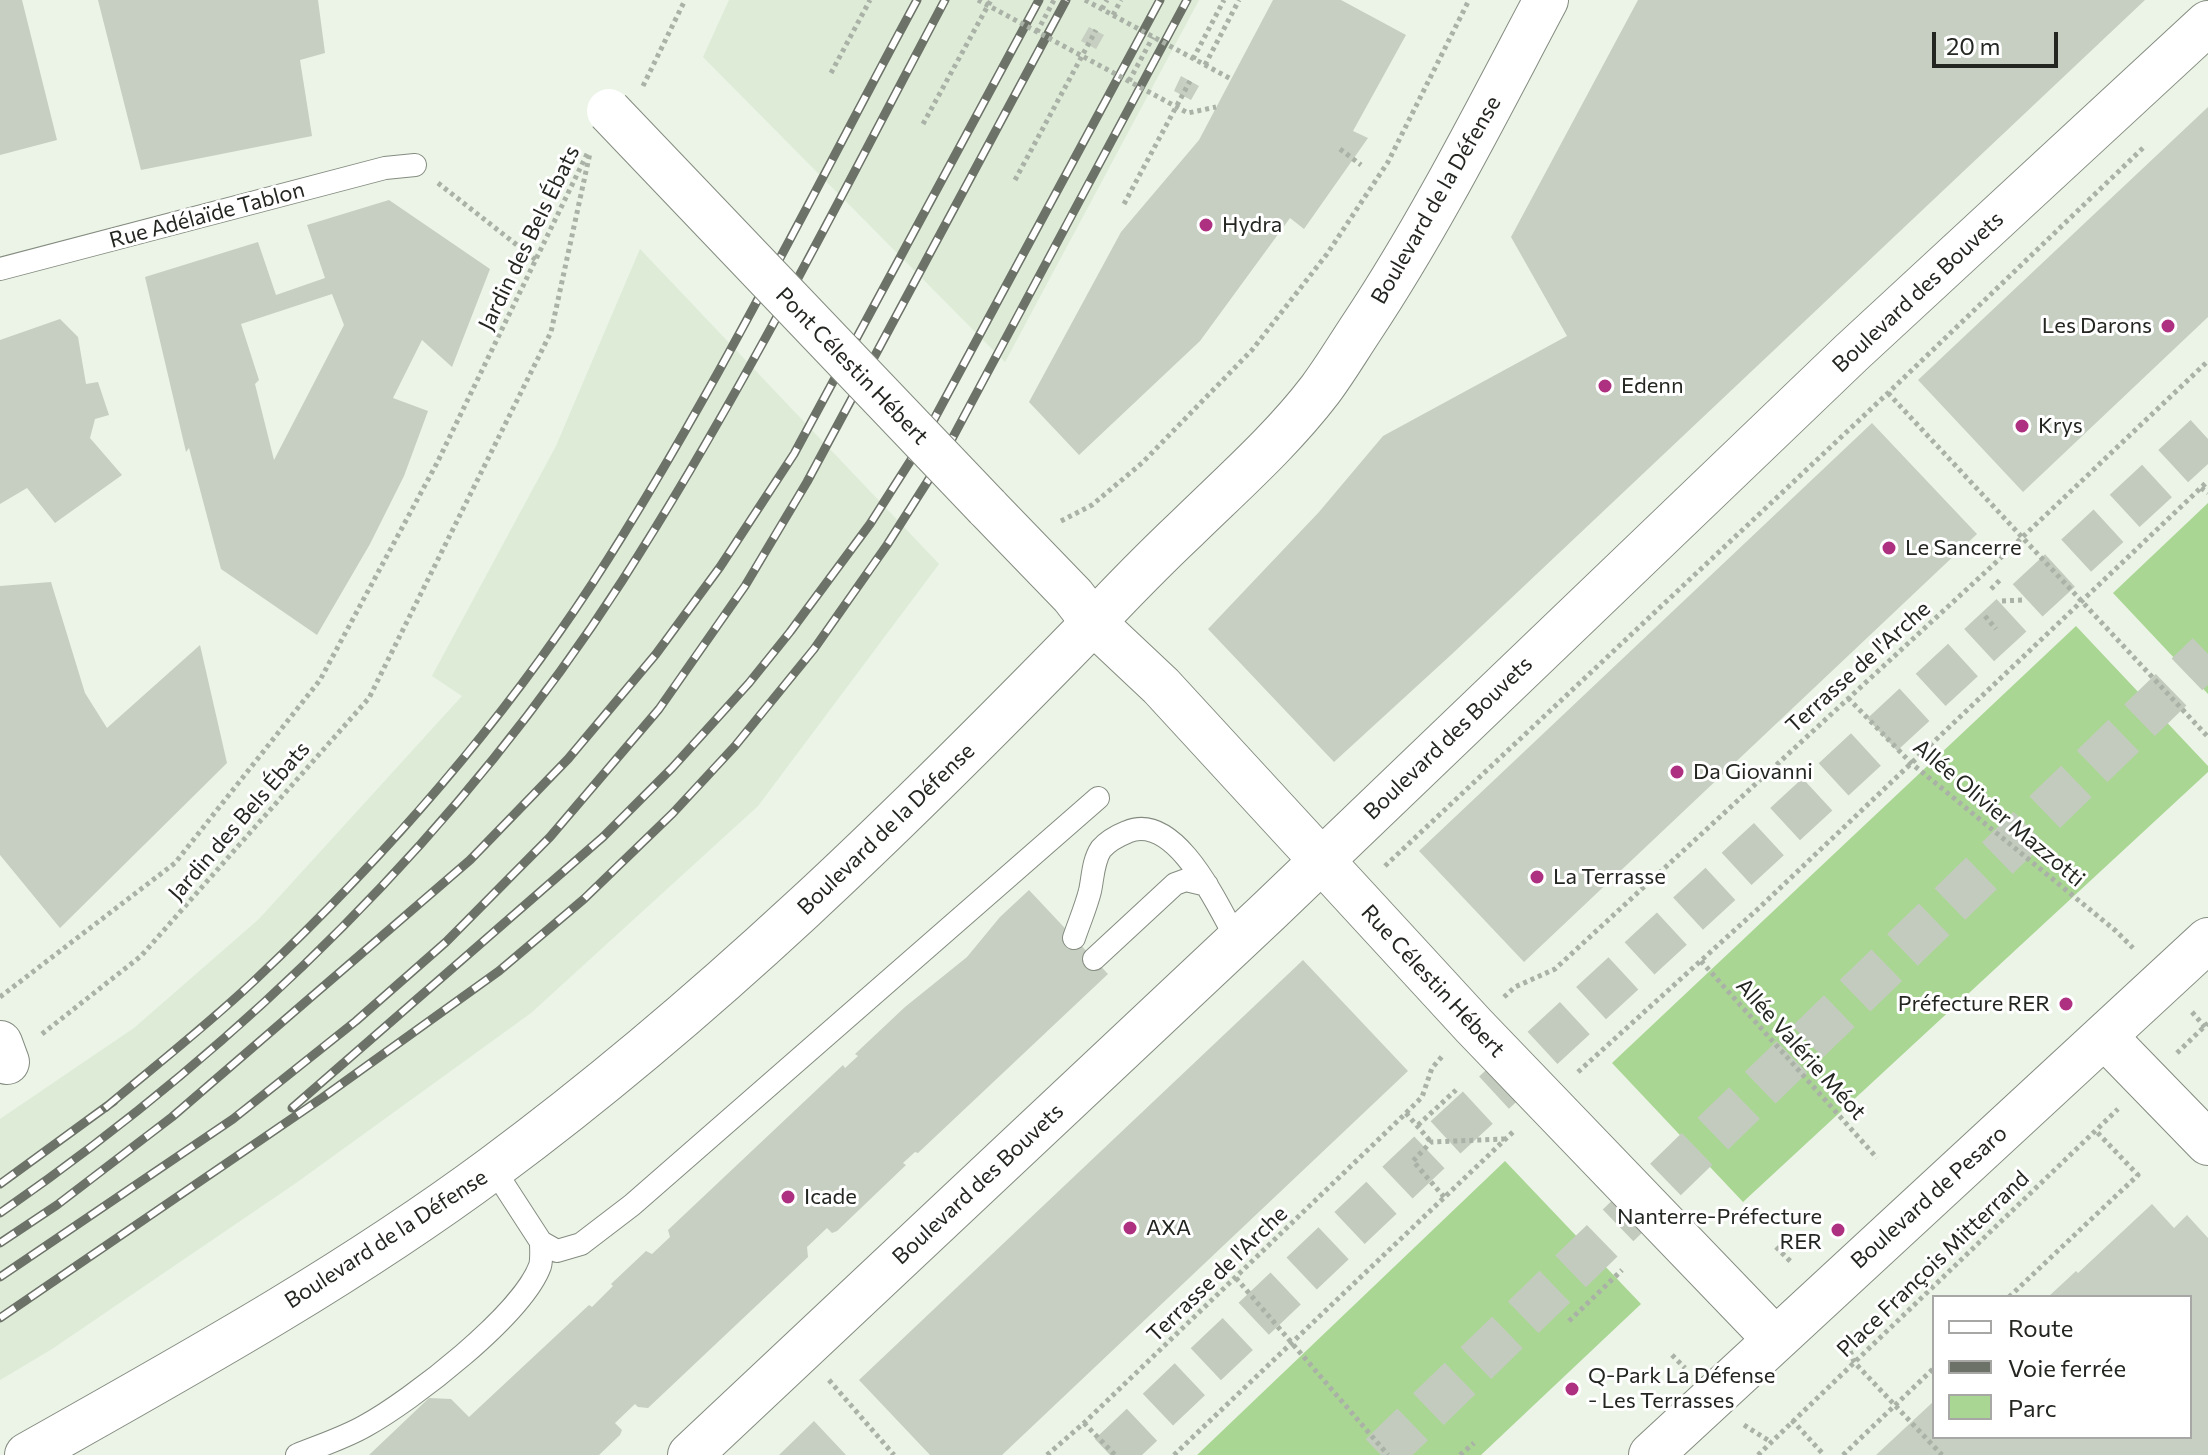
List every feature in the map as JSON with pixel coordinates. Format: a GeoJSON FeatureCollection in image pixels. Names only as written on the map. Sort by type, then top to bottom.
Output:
{"type":"FeatureCollection","features":[{"type":"Feature","properties":{"kind":"main road","name":"Boulevard de la Défense"},"geometry":{"type":"LineString","coordinates":[[27,1455],[174,1373],[274,1312],[493,1168],[644,1048],[770,942],[940,778],[1173,541],[1228,491],[1321,389],[1404,264],[1546,0]]}},
{"type":"Feature","properties":{"kind":"main road","name":"Boulevard des Bouvets"},"geometry":{"type":"LineString","coordinates":[[690,1455],[1237,940],[1851,353],[2208,23]]}},
{"type":"Feature","properties":{"kind":"main road","name":"Pont Célestin Hébert"},"geometry":{"type":"LineString","coordinates":[[616,119],[1073,596],[1093,622]]}},
{"type":"Feature","properties":{"kind":"main road","name":"Rue Célestin Hébert"},"geometry":{"type":"LineString","coordinates":[[1093,622],[1161,686],[1535,1091],[1775,1339]]}},
{"type":"Feature","properties":{"kind":"main road","name":"Boulevard de Pesaro"},"geometry":{"type":"LineString","coordinates":[[1651,1455],[2208,940]]}},
{"type":"Feature","properties":{"kind":"main road"},"geometry":{"type":"LineString","coordinates":[[2105,1037],[2208,1143]]}},
{"type":"Feature","properties":{"kind":"lane","name":"Rue Adélaïde Tablon"},"geometry":{"type":"LineString","coordinates":[[0,269],[385,168],[415,165]]}},
{"type":"Feature","properties":{"kind":"lane"},"geometry":{"type":"LineString","coordinates":[[493,1168],[541,1242],[557,1251],[581,1244],[632,1205],[1098,798]]}},
{"type":"Feature","properties":{"kind":"lane"},"geometry":{"type":"LineString","coordinates":[[1074,938],[1101,850],[1114,837],[1134,829],[1150,829],[1168,837],[1207,885],[1237,940]]}},
{"type":"Feature","properties":{"kind":"lane"},"geometry":{"type":"LineString","coordinates":[[1094,959],[1175,884],[1186,880],[1207,885]]}},
{"type":"Feature","properties":{"kind":"lane"},"geometry":{"type":"LineString","coordinates":[[297,1455],[362,1428],[392,1411],[476,1344],[528,1288],[541,1264],[541,1242]]}},
{"type":"Feature","properties":{"kind":"path"},"geometry":{"type":"LineString","coordinates":[[616,119],[685,0]]}},
{"type":"Feature","properties":{"kind":"path"},"geometry":{"type":"LineString","coordinates":[[831,73],[870,0]]}},
{"type":"Feature","properties":{"kind":"path"},"geometry":{"type":"LineString","coordinates":[[978,0],[989,3],[1188,113],[1216,107]]}},
{"type":"Feature","properties":{"kind":"path"},"geometry":{"type":"LineString","coordinates":[[1037,32],[1054,0]]}},
{"type":"Feature","properties":{"kind":"path"},"geometry":{"type":"LineString","coordinates":[[1085,0],[1231,79]]}},
{"type":"Feature","properties":{"kind":"path"},"geometry":{"type":"LineString","coordinates":[[1102,9],[1107,0]]}},
{"type":"Feature","properties":{"kind":"path"},"geometry":{"type":"LineString","coordinates":[[1193,59],[1224,0]]}},
{"type":"Feature","properties":{"kind":"path"},"geometry":{"type":"LineString","coordinates":[[1205,65],[1239,0]]}},
{"type":"Feature","properties":{"kind":"path"},"geometry":{"type":"LineString","coordinates":[[1031,553],[1064,518],[1092,505],[1142,463],[1252,350],[1327,254],[1388,162],[1469,0]]}},
{"type":"Feature","properties":{"kind":"path"},"geometry":{"type":"LineString","coordinates":[[1113,15],[1120,2]]}},
{"type":"Feature","properties":{"kind":"path"},"geometry":{"type":"LineString","coordinates":[[923,124],[989,3]]}},
{"type":"Feature","properties":{"kind":"path"},"geometry":{"type":"LineString","coordinates":[[1015,180],[1096,30]]}},
{"type":"Feature","properties":{"kind":"path"},"geometry":{"type":"LineString","coordinates":[[1129,81],[1153,37]]}},
{"type":"Feature","properties":{"kind":"path"},"geometry":{"type":"LineString","coordinates":[[1124,204],[1190,81]]}},
{"type":"Feature","properties":{"kind":"path"},"geometry":{"type":"LineString","coordinates":[[1383,869],[1888,393],[2151,140]]}},
{"type":"Feature","properties":{"kind":"path","name":"Jardin des Bels Ébats"},"geometry":{"type":"LineString","coordinates":[[0,997],[175,863],[320,680],[437,463],[592,144],[551,332],[369,698],[141,956],[3,1052]]}},
{"type":"Feature","properties":{"kind":"path"},"geometry":{"type":"LineString","coordinates":[[1340,149],[1361,165]]}},
{"type":"Feature","properties":{"kind":"path"},"geometry":{"type":"LineString","coordinates":[[415,165],[536,260]]}},
{"type":"Feature","properties":{"kind":"path"},"geometry":{"type":"LineString","coordinates":[[2022,537],[2208,361]]}},
{"type":"Feature","properties":{"kind":"path"},"geometry":{"type":"LineString","coordinates":[[1888,393],[2208,737]]}},
{"type":"Feature","properties":{"kind":"path"},"geometry":{"type":"LineString","coordinates":[[1574,1076],[1701,961],[2208,481]]}},
{"type":"Feature","properties":{"kind":"path"},"geometry":{"type":"LineString","coordinates":[[2201,488],[2208,493]]}},
{"type":"Feature","properties":{"kind":"path","name":"Terrasse de l'Arche"},"geometry":{"type":"LineString","coordinates":[[1503,998],[1515,987],[1555,969],[2022,537]]}},
{"type":"Feature","properties":{"kind":"path"},"geometry":{"type":"LineString","coordinates":[[1991,589],[2002,578]]}},
{"type":"Feature","properties":{"kind":"path"},"geometry":{"type":"LineString","coordinates":[[2002,601],[2023,600]]}},
{"type":"Feature","properties":{"kind":"path"},"geometry":{"type":"LineString","coordinates":[[1985,616],[1996,629]]}},
{"type":"Feature","properties":{"kind":"path","name":"Allée Olivier Mazzotti"},"geometry":{"type":"LineString","coordinates":[[1848,698],[1911,763],[2133,948]]}},
{"type":"Feature","properties":{"kind":"path","name":"Allée Valérie Méot"},"geometry":{"type":"LineString","coordinates":[[1701,961],[1877,1158]]}},
{"type":"Feature","properties":{"kind":"path"},"geometry":{"type":"LineString","coordinates":[[2169,1060],[2208,1023]]}},
{"type":"Feature","properties":{"kind":"path","name":"Terrasse de l'Arche"},"geometry":{"type":"LineString","coordinates":[[1047,1455],[1236,1278],[1422,1097],[1432,1068],[1444,1054]]}},
{"type":"Feature","properties":{"kind":"path"},"geometry":{"type":"LineString","coordinates":[[1418,1125],[1456,1090]]}},
{"type":"Feature","properties":{"kind":"path","name":"Place François Mitterrand"},"geometry":{"type":"LineString","coordinates":[[1758,1455],[2122,1106]]}},
{"type":"Feature","properties":{"kind":"path"},"geometry":{"type":"LineString","coordinates":[[1406,1113],[1431,1142]]}},
{"type":"Feature","properties":{"kind":"path"},"geometry":{"type":"LineString","coordinates":[[1174,1455],[1516,1129]]}},
{"type":"Feature","properties":{"kind":"path"},"geometry":{"type":"LineString","coordinates":[[2011,1295],[2138,1175],[2095,1130]]}},
{"type":"Feature","properties":{"kind":"path"},"geometry":{"type":"LineString","coordinates":[[1444,1197],[1413,1161],[1431,1142],[1505,1139]]}},
{"type":"Feature","properties":{"kind":"path"},"geometry":{"type":"LineString","coordinates":[[1776,1247],[1793,1264]]}},
{"type":"Feature","properties":{"kind":"path"},"geometry":{"type":"LineString","coordinates":[[1569,1321],[1622,1270]]}},
{"type":"Feature","properties":{"kind":"path"},"geometry":{"type":"LineString","coordinates":[[1236,1278],[1388,1455]]}},
{"type":"Feature","properties":{"kind":"path"},"geometry":{"type":"LineString","coordinates":[[1845,1335],[1854,1362],[1942,1455]]}},
{"type":"Feature","properties":{"kind":"path"},"geometry":{"type":"LineString","coordinates":[[1672,1355],[1685,1368]]}},
{"type":"Feature","properties":{"kind":"path"},"geometry":{"type":"LineString","coordinates":[[1843,1455],[1932,1370]]}},
{"type":"Feature","properties":{"kind":"path"},"geometry":{"type":"LineString","coordinates":[[845,1399],[894,1455]]}},
{"type":"Feature","properties":{"kind":"path"},"geometry":{"type":"LineString","coordinates":[[1792,1420],[1824,1455]]}},
{"type":"Feature","properties":{"kind":"path"},"geometry":{"type":"LineString","coordinates":[[1084,1423],[1115,1455]]}},
{"type":"Feature","properties":{"kind":"path"},"geometry":{"type":"LineString","coordinates":[[1460,1455],[1474,1443]]}},
{"type":"Feature","properties":{"kind":"shaded area"},"geometry":{"type":"Polygon","coordinates":[[[729,0],[1199,0],[1005,362],[703,57],[729,0]]]}},
{"type":"Feature","properties":{"kind":"shaded area"},"geometry":{"type":"Polygon","coordinates":[[[640,249],[939,564],[758,806],[531,1013],[296,1183],[52,1349],[0,1380],[0,1119],[134,1028],[259,919],[462,696],[432,676],[556,446],[640,249]]]}},
{"type":"Feature","properties":{"kind":"green space"},"geometry":{"type":"Polygon","coordinates":[[[2208,503],[2208,694],[2113,593],[2208,503]]]}},
{"type":"Feature","properties":{"kind":"green space"},"geometry":{"type":"Polygon","coordinates":[[[2076,626],[2208,766],[2208,772],[1743,1202],[1612,1063],[2076,626]]]}},
{"type":"Feature","properties":{"kind":"green space"},"geometry":{"type":"Polygon","coordinates":[[[1505,1161],[1641,1304],[1481,1455],[1197,1455],[1505,1161]]]}},
{"type":"Feature","properties":{"kind":"building"},"geometry":{"type":"Polygon","coordinates":[[[0,0],[22,0],[57,140],[0,155],[0,0]]]}},
{"type":"Feature","properties":{"kind":"building"},"geometry":{"type":"Polygon","coordinates":[[[98,0],[318,0],[325,53],[300,60],[312,136],[141,170],[98,0]]]}},
{"type":"Feature","properties":{"kind":"building","name":"Hydra"},"geometry":{"type":"Polygon","coordinates":[[[1273,0],[1341,0],[1406,35],[1353,131],[1368,138],[1304,229],[1290,218],[1200,341],[1079,455],[1029,402],[1121,232],[1199,140],[1273,0]]]}},
{"type":"Feature","properties":{"kind":"building","name":"Edenn"},"geometry":{"type":"Polygon","coordinates":[[[1638,0],[2145,0],[1334,762],[1208,629],[1319,512],[1383,436],[1567,336],[1511,237],[1638,0]]]}},
{"type":"Feature","properties":{"kind":"building"},"geometry":{"type":"Polygon","coordinates":[[[1089,27],[1104,35],[1096,49],[1081,41],[1089,27]]]}},
{"type":"Feature","properties":{"kind":"building"},"geometry":{"type":"Polygon","coordinates":[[[1181,76],[1199,86],[1191,100],[1174,91],[1181,76]]]}},
{"type":"Feature","properties":{"kind":"building"},"geometry":{"type":"Polygon","coordinates":[[[2208,107],[2208,317],[2023,492],[1918,380],[2208,107]]]}},
{"type":"Feature","properties":{"kind":"building"},"geometry":{"type":"Polygon","coordinates":[[[389,200],[490,269],[452,367],[422,340],[393,398],[428,411],[404,476],[370,544],[317,635],[221,569],[189,448],[186,452],[145,277],[258,242],[276,295],[325,278],[307,225],[389,200]],[[332,294],[241,324],[259,380],[255,384],[274,460],[344,325],[332,294]]]}},
{"type":"Feature","properties":{"kind":"building"},"geometry":{"type":"Polygon","coordinates":[[[60,319],[78,337],[86,384],[98,382],[109,415],[95,419],[90,438],[122,475],[55,523],[27,488],[0,504],[0,340],[60,319]]]}},
{"type":"Feature","properties":{"kind":"building"},"geometry":{"type":"Polygon","coordinates":[[[1872,423],[1977,534],[1524,962],[1419,851],[1872,423]]]}},
{"type":"Feature","properties":{"kind":"building"},"geometry":{"type":"Polygon","coordinates":[[[51,582],[85,693],[107,728],[200,645],[227,763],[60,928],[0,855],[0,586],[51,582]]]}},
{"type":"Feature","properties":{"kind":"building","name":"Icade"},"geometry":{"type":"Polygon","coordinates":[[[1029,890],[1108,974],[918,1153],[915,1152],[903,1163],[906,1165],[837,1231],[832,1233],[827,1228],[807,1247],[808,1257],[648,1408],[635,1404],[615,1423],[622,1430],[620,1435],[599,1455],[369,1455],[429,1398],[451,1399],[469,1417],[589,1305],[592,1307],[646,1251],[652,1254],[670,1237],[668,1230],[843,1065],[845,1068],[858,1056],[855,1054],[905,1007],[967,957],[1000,917],[1029,890]]]}},
{"type":"Feature","properties":{"kind":"building","name":"AXA"},"geometry":{"type":"Polygon","coordinates":[[[1303,960],[1408,1071],[1002,1455],[930,1455],[859,1380],[1303,960]]]}},
{"type":"Feature","properties":{"kind":"building"},"geometry":{"type":"Polygon","coordinates":[[[2152,1204],[2174,1228],[2187,1215],[2208,1238],[2208,1455],[1876,1455],[1932,1403],[1932,1439],[2192,1439],[2192,1295],[2050,1295],[2076,1271],[2078,1273],[2152,1204]]]}},
{"type":"Feature","properties":{"kind":"building"},"geometry":{"type":"Polygon","coordinates":[[[814,1421],[846,1455],[779,1455],[814,1421]]]}},
{"type":"Feature","properties":{"kind":"tunnel"},"geometry":{"type":"LineString","coordinates":[[1110,1455],[1434,1148],[2208,434]]}},
{"type":"Feature","properties":{"kind":"tunnel"},"geometry":{"type":"LineString","coordinates":[[1381,1455],[2208,654]]}},
{"type":"Feature","properties":{"kind":"railway"},"geometry":{"type":"LineString","coordinates":[[105,1108],[218,1014],[346,890],[434,793],[556,638],[636,513],[720,369],[917,0]]}},
{"type":"Feature","properties":{"kind":"railway"},"geometry":{"type":"LineString","coordinates":[[0,1213],[90,1148],[262,1005],[419,846],[491,761],[559,673],[666,511],[790,294],[945,0]]}},
{"type":"Feature","properties":{"kind":"railway"},"geometry":{"type":"LineString","coordinates":[[0,1243],[57,1205],[172,1117],[470,860],[568,759],[656,654],[720,567],[794,454],[1039,0]]}},
{"type":"Feature","properties":{"kind":"railway"},"geometry":{"type":"LineString","coordinates":[[0,1277],[233,1119],[356,1021],[446,942],[550,837],[659,709],[745,586],[807,482],[1066,0]]}},
{"type":"Feature","properties":{"kind":"railway"},"geometry":{"type":"LineString","coordinates":[[292,1108],[603,837],[672,768],[749,683],[790,632],[870,524],[918,449],[1160,0]]}},
{"type":"Feature","properties":{"kind":"railway"},"geometry":{"type":"LineString","coordinates":[[0,1318],[322,1098],[499,971],[584,899],[673,813],[735,746],[814,649],[887,545],[938,465],[1187,0]]}},
{"type":"Feature","properties":{"kind":"railway"},"geometry":{"type":"LineString","coordinates":[[0,1184],[114,1101]]}},
{"type":"Feature","properties":{"kind":"place","name":"Hydra"},"geometry":{"type":"Point","coordinates":[1206,225]}},
{"type":"Feature","properties":{"kind":"place","name":"Les Darons"},"geometry":{"type":"Point","coordinates":[2168,326]}},
{"type":"Feature","properties":{"kind":"place","name":"Edenn"},"geometry":{"type":"Point","coordinates":[1605,386]}},
{"type":"Feature","properties":{"kind":"place","name":"Krys"},"geometry":{"type":"Point","coordinates":[2022,426]}},
{"type":"Feature","properties":{"kind":"place","name":"Le Sancerre"},"geometry":{"type":"Point","coordinates":[1889,548]}},
{"type":"Feature","properties":{"kind":"place","name":"Da Giovanni"},"geometry":{"type":"Point","coordinates":[1677,772]}},
{"type":"Feature","properties":{"kind":"place","name":"La Terrasse"},"geometry":{"type":"Point","coordinates":[1537,877]}},
{"type":"Feature","properties":{"kind":"place","name":"Préfecture RER"},"geometry":{"type":"Point","coordinates":[2066,1004]}},
{"type":"Feature","properties":{"kind":"place","name":"Icade"},"geometry":{"type":"Point","coordinates":[788,1197]}},
{"type":"Feature","properties":{"kind":"place","name":"AXA"},"geometry":{"type":"Point","coordinates":[1130,1228]}},
{"type":"Feature","properties":{"kind":"place","name":"Nanterre-Préfecture RER"},"geometry":{"type":"Point","coordinates":[1838,1230]}},
{"type":"Feature","properties":{"kind":"place","name":"Q-Park La Défense - Les Terrasses"},"geometry":{"type":"Point","coordinates":[1572,1389]}}]}
